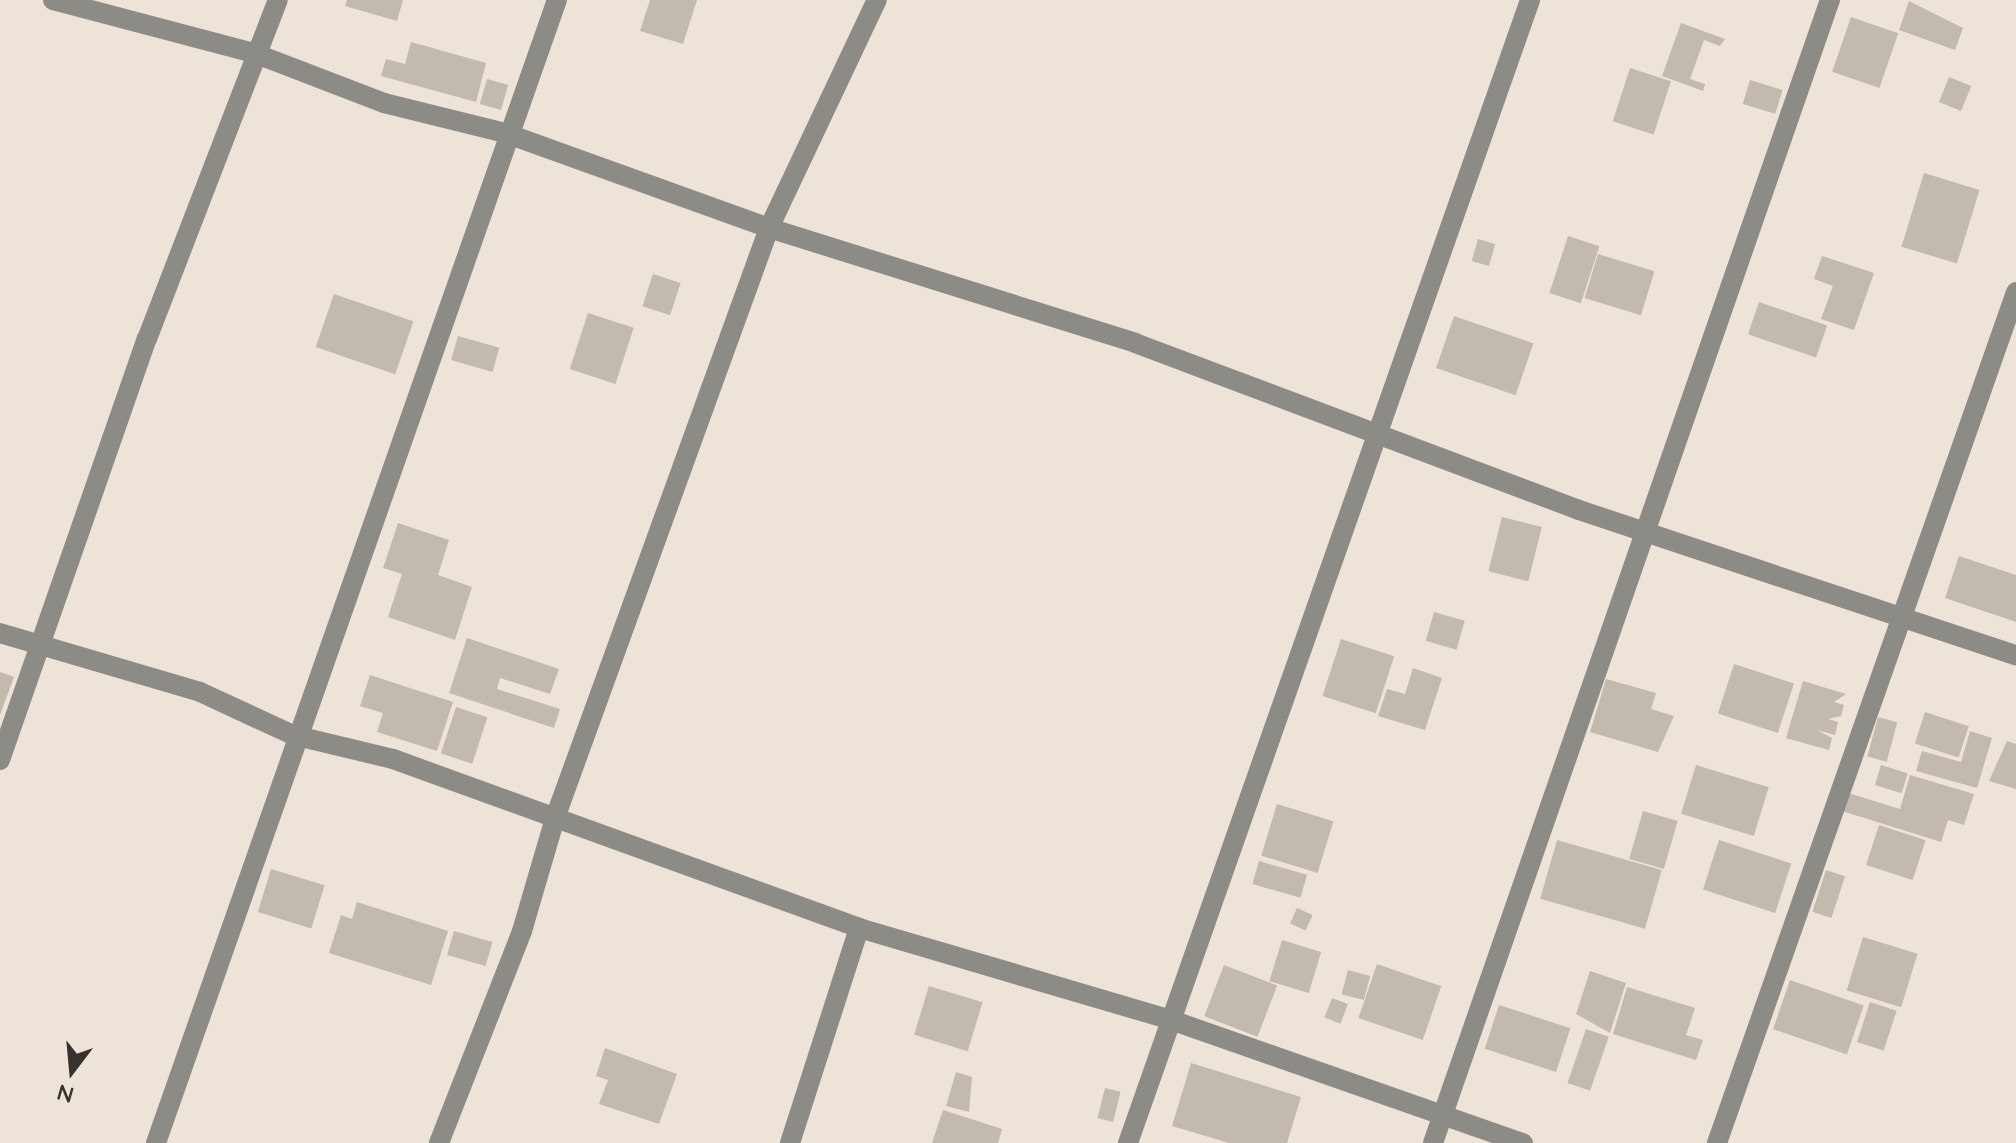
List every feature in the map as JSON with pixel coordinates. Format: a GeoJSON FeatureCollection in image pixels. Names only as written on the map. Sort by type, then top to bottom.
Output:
{"type":"FeatureCollection","features":[{"type":"Feature","properties":{"kind":"street"},"geometry":{"type":"LineString","coordinates":[[53,0],[254,53],[384,103],[505,133],[769,228],[1135,343],[1651,532],[2016,655]]}},
{"type":"Feature","properties":{"kind":"street"},"geometry":{"type":"LineString","coordinates":[[0,760],[37,644],[254,53],[278,0]]}},
{"type":"Feature","properties":{"kind":"street"},"geometry":{"type":"LineString","coordinates":[[156,1143],[293,735],[505,133],[557,0]]}},
{"type":"Feature","properties":{"kind":"street"},"geometry":{"type":"LineString","coordinates":[[439,1143],[522,931],[555,818],[769,228],[877,0]]}},
{"type":"Feature","properties":{"kind":"street"},"geometry":{"type":"LineString","coordinates":[[1128,1143],[1382,435],[1530,0]]}},
{"type":"Feature","properties":{"kind":"street"},"geometry":{"type":"LineString","coordinates":[[1433,1143],[1651,532],[1830,0]]}},
{"type":"Feature","properties":{"kind":"street"},"geometry":{"type":"LineString","coordinates":[[1717,1143],[2016,292]]}},
{"type":"Feature","properties":{"kind":"street"},"geometry":{"type":"LineString","coordinates":[[0,633],[200,692],[293,735],[393,759],[859,928],[1171,1020],[1444,1112],[1523,1143]]}},
{"type":"Feature","properties":{"kind":"street"},"geometry":{"type":"LineString","coordinates":[[790,1143],[859,928]]}},
{"type":"Feature","properties":{"kind":"building"},"geometry":{"type":"Polygon","coordinates":[[[347,0],[403,0],[397,21],[345,6],[347,0]]]}},
{"type":"Feature","properties":{"kind":"building"},"geometry":{"type":"Polygon","coordinates":[[[650,0],[697,0],[683,44],[640,31],[650,0]]]}},
{"type":"Feature","properties":{"kind":"building"},"geometry":{"type":"Polygon","coordinates":[[[1909,1],[1963,28],[1955,50],[1899,30],[1909,1]]]}},
{"type":"Feature","properties":{"kind":"building"},"geometry":{"type":"Polygon","coordinates":[[[1851,17],[1898,33],[1879,88],[1832,72],[1851,17]]]}},
{"type":"Feature","properties":{"kind":"building"},"geometry":{"type":"Polygon","coordinates":[[[1681,23],[1725,39],[1720,46],[1704,40],[1690,79],[1705,84],[1703,91],[1662,76],[1681,23]]]}},
{"type":"Feature","properties":{"kind":"building"},"geometry":{"type":"Polygon","coordinates":[[[411,42],[486,63],[476,102],[381,76],[386,59],[405,64],[411,42]]]}},
{"type":"Feature","properties":{"kind":"building"},"geometry":{"type":"Polygon","coordinates":[[[1630,68],[1671,81],[1654,135],[1613,121],[1630,68]]]}},
{"type":"Feature","properties":{"kind":"building"},"geometry":{"type":"Polygon","coordinates":[[[1949,77],[1971,86],[1961,111],[1939,102],[1949,77]]]}},
{"type":"Feature","properties":{"kind":"building"},"geometry":{"type":"Polygon","coordinates":[[[487,79],[508,85],[501,110],[480,104],[487,79]]]}},
{"type":"Feature","properties":{"kind":"building"},"geometry":{"type":"Polygon","coordinates":[[[1750,80],[1783,90],[1775,114],[1743,104],[1750,80]]]}},
{"type":"Feature","properties":{"kind":"building"},"geometry":{"type":"Polygon","coordinates":[[[1924,173],[1979,190],[1957,264],[1901,247],[1924,173]]]}},
{"type":"Feature","properties":{"kind":"building"},"geometry":{"type":"Polygon","coordinates":[[[1568,236],[1599,246],[1581,303],[1549,293],[1568,236]]]}},
{"type":"Feature","properties":{"kind":"building"},"geometry":{"type":"Polygon","coordinates":[[[1478,239],[1495,244],[1489,266],[1472,261],[1478,239]]]}},
{"type":"Feature","properties":{"kind":"building"},"geometry":{"type":"Polygon","coordinates":[[[1598,254],[1654,271],[1641,315],[1585,298],[1598,254]]]}},
{"type":"Feature","properties":{"kind":"building"},"geometry":{"type":"Polygon","coordinates":[[[1822,256],[1874,273],[1854,330],[1821,319],[1833,286],[1814,279],[1822,256]]]}},
{"type":"Feature","properties":{"kind":"building"},"geometry":{"type":"Polygon","coordinates":[[[653,274],[681,283],[670,315],[642,306],[653,274]]]}},
{"type":"Feature","properties":{"kind":"building"},"geometry":{"type":"Polygon","coordinates":[[[334,294],[413,321],[395,374],[316,347],[334,294]]]}},
{"type":"Feature","properties":{"kind":"building"},"geometry":{"type":"Polygon","coordinates":[[[1759,302],[1827,325],[1816,358],[1748,334],[1759,302]]]}},
{"type":"Feature","properties":{"kind":"building"},"geometry":{"type":"Polygon","coordinates":[[[588,313],[634,328],[615,384],[570,369],[588,313]]]}},
{"type":"Feature","properties":{"kind":"building"},"geometry":{"type":"Polygon","coordinates":[[[1454,316],[1533,343],[1516,395],[1436,368],[1454,316]]]}},
{"type":"Feature","properties":{"kind":"building"},"geometry":{"type":"Polygon","coordinates":[[[458,336],[499,348],[492,372],[451,360],[458,336]]]}},
{"type":"Feature","properties":{"kind":"building"},"geometry":{"type":"Polygon","coordinates":[[[1502,517],[1542,527],[1528,581],[1488,571],[1502,517]]]}},
{"type":"Feature","properties":{"kind":"building"},"geometry":{"type":"Polygon","coordinates":[[[398,523],[449,540],[438,575],[472,587],[455,640],[388,617],[402,574],[383,568],[398,523]]]}},
{"type":"Feature","properties":{"kind":"building"},"geometry":{"type":"Polygon","coordinates":[[[1959,556],[2016,575],[2016,622],[1945,598],[1959,556]]]}},
{"type":"Feature","properties":{"kind":"building"},"geometry":{"type":"Polygon","coordinates":[[[1434,612],[1465,621],[1456,650],[1426,641],[1434,612]]]}},
{"type":"Feature","properties":{"kind":"building"},"geometry":{"type":"Polygon","coordinates":[[[467,638],[559,669],[550,694],[500,678],[497,689],[560,709],[554,728],[449,693],[467,638]]]}},
{"type":"Feature","properties":{"kind":"building"},"geometry":{"type":"Polygon","coordinates":[[[1341,639],[1394,656],[1376,713],[1322,696],[1341,639]]]}},
{"type":"Feature","properties":{"kind":"building"},"geometry":{"type":"Polygon","coordinates":[[[1734,664],[1794,683],[1778,733],[1718,713],[1734,664]]]}},
{"type":"Feature","properties":{"kind":"building"},"geometry":{"type":"Polygon","coordinates":[[[1413,668],[1442,678],[1425,730],[1378,716],[1387,689],[1405,694],[1413,668]]]}},
{"type":"Feature","properties":{"kind":"building"},"geometry":{"type":"Polygon","coordinates":[[[0,672],[14,677],[0,715],[0,672]]]}},
{"type":"Feature","properties":{"kind":"building"},"geometry":{"type":"Polygon","coordinates":[[[370,675],[453,702],[437,751],[377,732],[383,713],[360,706],[370,675]]]}},
{"type":"Feature","properties":{"kind":"building"},"geometry":{"type":"Polygon","coordinates":[[[1606,679],[1656,693],[1651,709],[1674,716],[1658,752],[1590,732],[1606,679]]]}},
{"type":"Feature","properties":{"kind":"building"},"geometry":{"type":"Polygon","coordinates":[[[1803,681],[1846,694],[1834,702],[1844,705],[1841,716],[1828,719],[1838,722],[1835,735],[1817,730],[1832,738],[1829,750],[1786,738],[1803,681]]]}},
{"type":"Feature","properties":{"kind":"building"},"geometry":{"type":"Polygon","coordinates":[[[456,707],[487,717],[472,764],[441,754],[456,707]]]}},
{"type":"Feature","properties":{"kind":"building"},"geometry":{"type":"Polygon","coordinates":[[[1925,712],[1969,726],[1959,758],[1915,743],[1925,712]]]}},
{"type":"Feature","properties":{"kind":"building"},"geometry":{"type":"Polygon","coordinates":[[[1878,717],[1897,722],[1887,762],[1867,757],[1878,717]]]}},
{"type":"Feature","properties":{"kind":"building"},"geometry":{"type":"Polygon","coordinates":[[[1970,731],[1992,738],[1977,788],[1916,771],[1922,751],[1961,762],[1970,731]]]}},
{"type":"Feature","properties":{"kind":"building"},"geometry":{"type":"Polygon","coordinates":[[[2007,741],[2016,744],[2016,789],[1989,781],[2007,741]]]}},
{"type":"Feature","properties":{"kind":"building"},"geometry":{"type":"Polygon","coordinates":[[[1696,765],[1769,787],[1754,836],[1681,814],[1696,765]]]}},
{"type":"Feature","properties":{"kind":"building"},"geometry":{"type":"Polygon","coordinates":[[[1881,765],[1908,773],[1902,793],[1875,785],[1881,765]]]}},
{"type":"Feature","properties":{"kind":"building"},"geometry":{"type":"Polygon","coordinates":[[[1910,775],[1974,794],[1964,825],[1948,820],[1941,842],[1842,811],[1848,793],[1900,809],[1910,775]]]}},
{"type":"Feature","properties":{"kind":"building"},"geometry":{"type":"Polygon","coordinates":[[[1277,804],[1333,821],[1318,873],[1261,856],[1277,804]]]}},
{"type":"Feature","properties":{"kind":"building"},"geometry":{"type":"Polygon","coordinates":[[[1643,811],[1678,821],[1664,869],[1629,859],[1643,811]]]}},
{"type":"Feature","properties":{"kind":"building"},"geometry":{"type":"Polygon","coordinates":[[[1879,825],[1926,840],[1913,880],[1866,865],[1879,825]]]}},
{"type":"Feature","properties":{"kind":"building"},"geometry":{"type":"Polygon","coordinates":[[[1557,840],[1662,870],[1645,929],[1540,899],[1557,840]]]}},
{"type":"Feature","properties":{"kind":"building"},"geometry":{"type":"Polygon","coordinates":[[[1719,840],[1791,863],[1775,913],[1703,889],[1719,840]]]}},
{"type":"Feature","properties":{"kind":"building"},"geometry":{"type":"Polygon","coordinates":[[[1259,861],[1307,875],[1300,898],[1252,884],[1259,861]]]}},
{"type":"Feature","properties":{"kind":"building"},"geometry":{"type":"Polygon","coordinates":[[[271,869],[325,885],[311,928],[258,912],[271,869]]]}},
{"type":"Feature","properties":{"kind":"building"},"geometry":{"type":"Polygon","coordinates":[[[1826,870],[1845,876],[1831,918],[1812,912],[1826,870]]]}},
{"type":"Feature","properties":{"kind":"building"},"geometry":{"type":"Polygon","coordinates":[[[357,902],[448,931],[431,985],[329,953],[341,915],[352,919],[357,902]]]}},
{"type":"Feature","properties":{"kind":"building"},"geometry":{"type":"Polygon","coordinates":[[[1297,908],[1313,915],[1306,930],[1290,924],[1297,908]]]}},
{"type":"Feature","properties":{"kind":"building"},"geometry":{"type":"Polygon","coordinates":[[[454,931],[492,942],[486,966],[447,955],[454,931]]]}},
{"type":"Feature","properties":{"kind":"building"},"geometry":{"type":"Polygon","coordinates":[[[1863,937],[1918,954],[1901,1007],[1847,991],[1863,937]]]}},
{"type":"Feature","properties":{"kind":"building"},"geometry":{"type":"Polygon","coordinates":[[[1282,940],[1321,952],[1309,993],[1269,981],[1282,940]]]}},
{"type":"Feature","properties":{"kind":"building"},"geometry":{"type":"Polygon","coordinates":[[[1377,964],[1441,986],[1423,1040],[1358,1018],[1377,964]]]}},
{"type":"Feature","properties":{"kind":"building"},"geometry":{"type":"Polygon","coordinates":[[[1224,965],[1277,985],[1258,1037],[1204,1016],[1224,965]]]}},
{"type":"Feature","properties":{"kind":"building"},"geometry":{"type":"Polygon","coordinates":[[[1348,970],[1370,976],[1364,1000],[1342,994],[1348,970]]]}},
{"type":"Feature","properties":{"kind":"building"},"geometry":{"type":"Polygon","coordinates":[[[1590,971],[1626,983],[1610,1033],[1576,1014],[1590,971]]]}},
{"type":"Feature","properties":{"kind":"building"},"geometry":{"type":"Polygon","coordinates":[[[1790,980],[1864,1005],[1847,1055],[1773,1029],[1790,980]]]}},
{"type":"Feature","properties":{"kind":"building"},"geometry":{"type":"Polygon","coordinates":[[[929,986],[983,1002],[968,1051],[914,1035],[929,986]]]}},
{"type":"Feature","properties":{"kind":"building"},"geometry":{"type":"Polygon","coordinates":[[[1627,987],[1695,1008],[1686,1035],[1703,1040],[1696,1060],[1613,1034],[1627,987]]]}},
{"type":"Feature","properties":{"kind":"building"},"geometry":{"type":"Polygon","coordinates":[[[1332,998],[1348,1004],[1340,1024],[1324,1018],[1332,998]]]}},
{"type":"Feature","properties":{"kind":"building"},"geometry":{"type":"Polygon","coordinates":[[[1870,1002],[1897,1011],[1884,1051],[1857,1042],[1870,1002]]]}},
{"type":"Feature","properties":{"kind":"building"},"geometry":{"type":"Polygon","coordinates":[[[1499,1005],[1570,1028],[1556,1072],[1485,1049],[1499,1005]]]}},
{"type":"Feature","properties":{"kind":"building"},"geometry":{"type":"Polygon","coordinates":[[[1586,1029],[1609,1037],[1590,1091],[1567,1083],[1586,1029]]]}},
{"type":"Feature","properties":{"kind":"building"},"geometry":{"type":"Polygon","coordinates":[[[605,1048],[677,1074],[659,1124],[599,1104],[608,1080],[596,1076],[605,1048]]]}},
{"type":"Feature","properties":{"kind":"building"},"geometry":{"type":"Polygon","coordinates":[[[1191,1063],[1301,1097],[1287,1143],[1229,1143],[1172,1126],[1191,1063]]]}},
{"type":"Feature","properties":{"kind":"building"},"geometry":{"type":"Polygon","coordinates":[[[956,1072],[972,1077],[969,1112],[946,1106],[956,1072]]]}},
{"type":"Feature","properties":{"kind":"building"},"geometry":{"type":"Polygon","coordinates":[[[1105,1088],[1121,1092],[1113,1122],[1098,1118],[1105,1088]]]}},
{"type":"Feature","properties":{"kind":"building"},"geometry":{"type":"Polygon","coordinates":[[[943,1110],[1002,1129],[998,1143],[932,1143],[943,1110]]]}}]}
